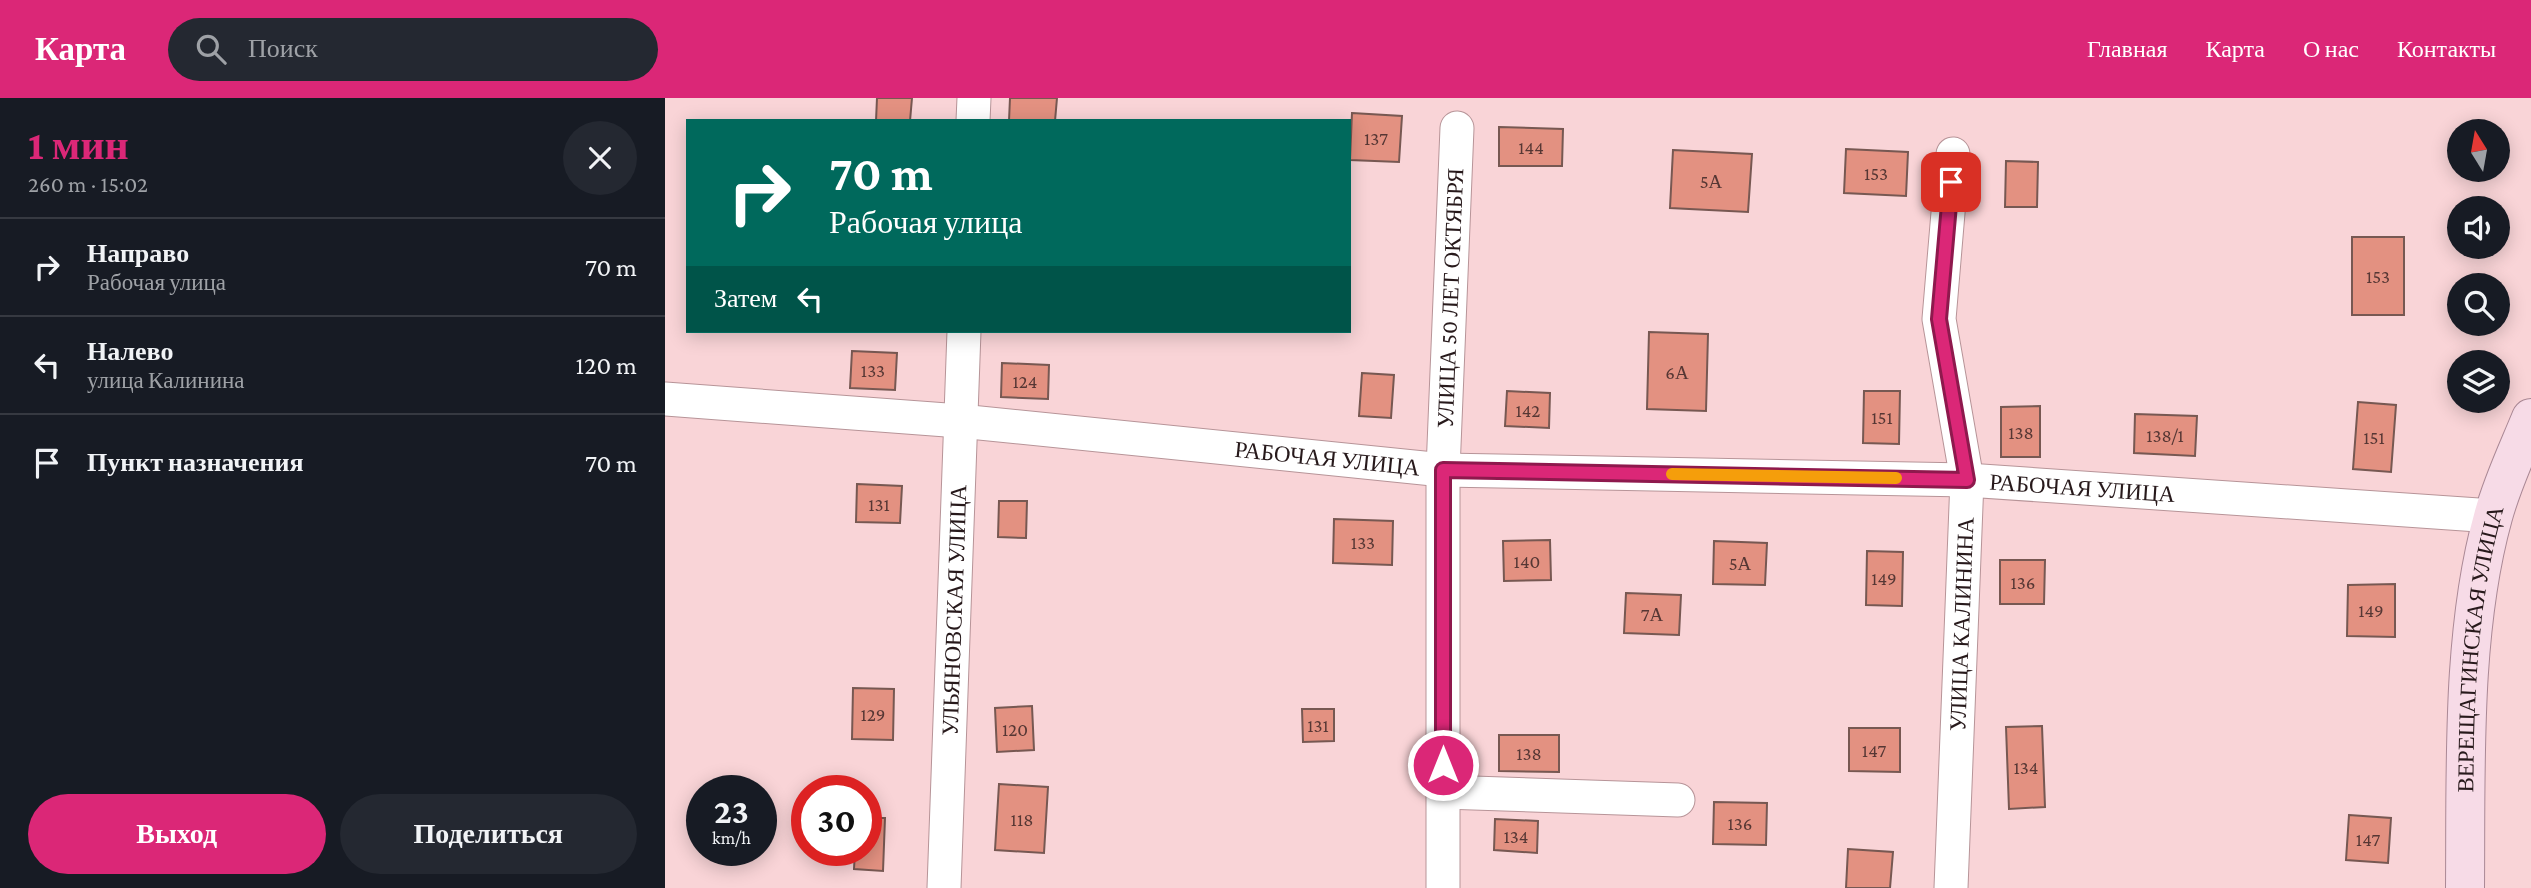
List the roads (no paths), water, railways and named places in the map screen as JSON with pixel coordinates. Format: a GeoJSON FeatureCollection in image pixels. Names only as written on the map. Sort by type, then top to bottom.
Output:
{"type":"FeatureCollection","features":[{"type":"Feature","properties":{"kind":"main road","name":"ВЕРЕЩАГИНСКАЯ УЛИЦА"},"geometry":{"type":"LineString","coordinates":[[2465,888],[2466,763],[2476,597],[2493,516],[2531,418]]}},
{"type":"Feature","properties":{"kind":"street"},"geometry":{"type":"LineString","coordinates":[[973,119],[974,98]]}},
{"type":"Feature","properties":{"kind":"street","name":"УЛИЦА 50 ЛЕТ ОКТЯБРЯ"},"geometry":{"type":"LineString","coordinates":[[1443,888],[1443,470],[1457,128]]}},
{"type":"Feature","properties":{"kind":"street","name":"УЛИЦА КАЛИНИНА"},"geometry":{"type":"LineString","coordinates":[[1951,888],[1967,480],[1939,319],[1953,154]]}},
{"type":"Feature","properties":{"kind":"street","name":"УЛЬЯНОВСКАЯ УЛИЦА"},"geometry":{"type":"LineString","coordinates":[[944,888],[964,333]]}},
{"type":"Feature","properties":{"kind":"street","name":"РАБОЧАЯ УЛИЦА"},"geometry":{"type":"LineString","coordinates":[[665,399],[960,421],[1443,470],[1967,480],[2493,516]]}},
{"type":"Feature","properties":{"kind":"street"},"geometry":{"type":"LineString","coordinates":[[1443,792],[1678,800]]}}]}
